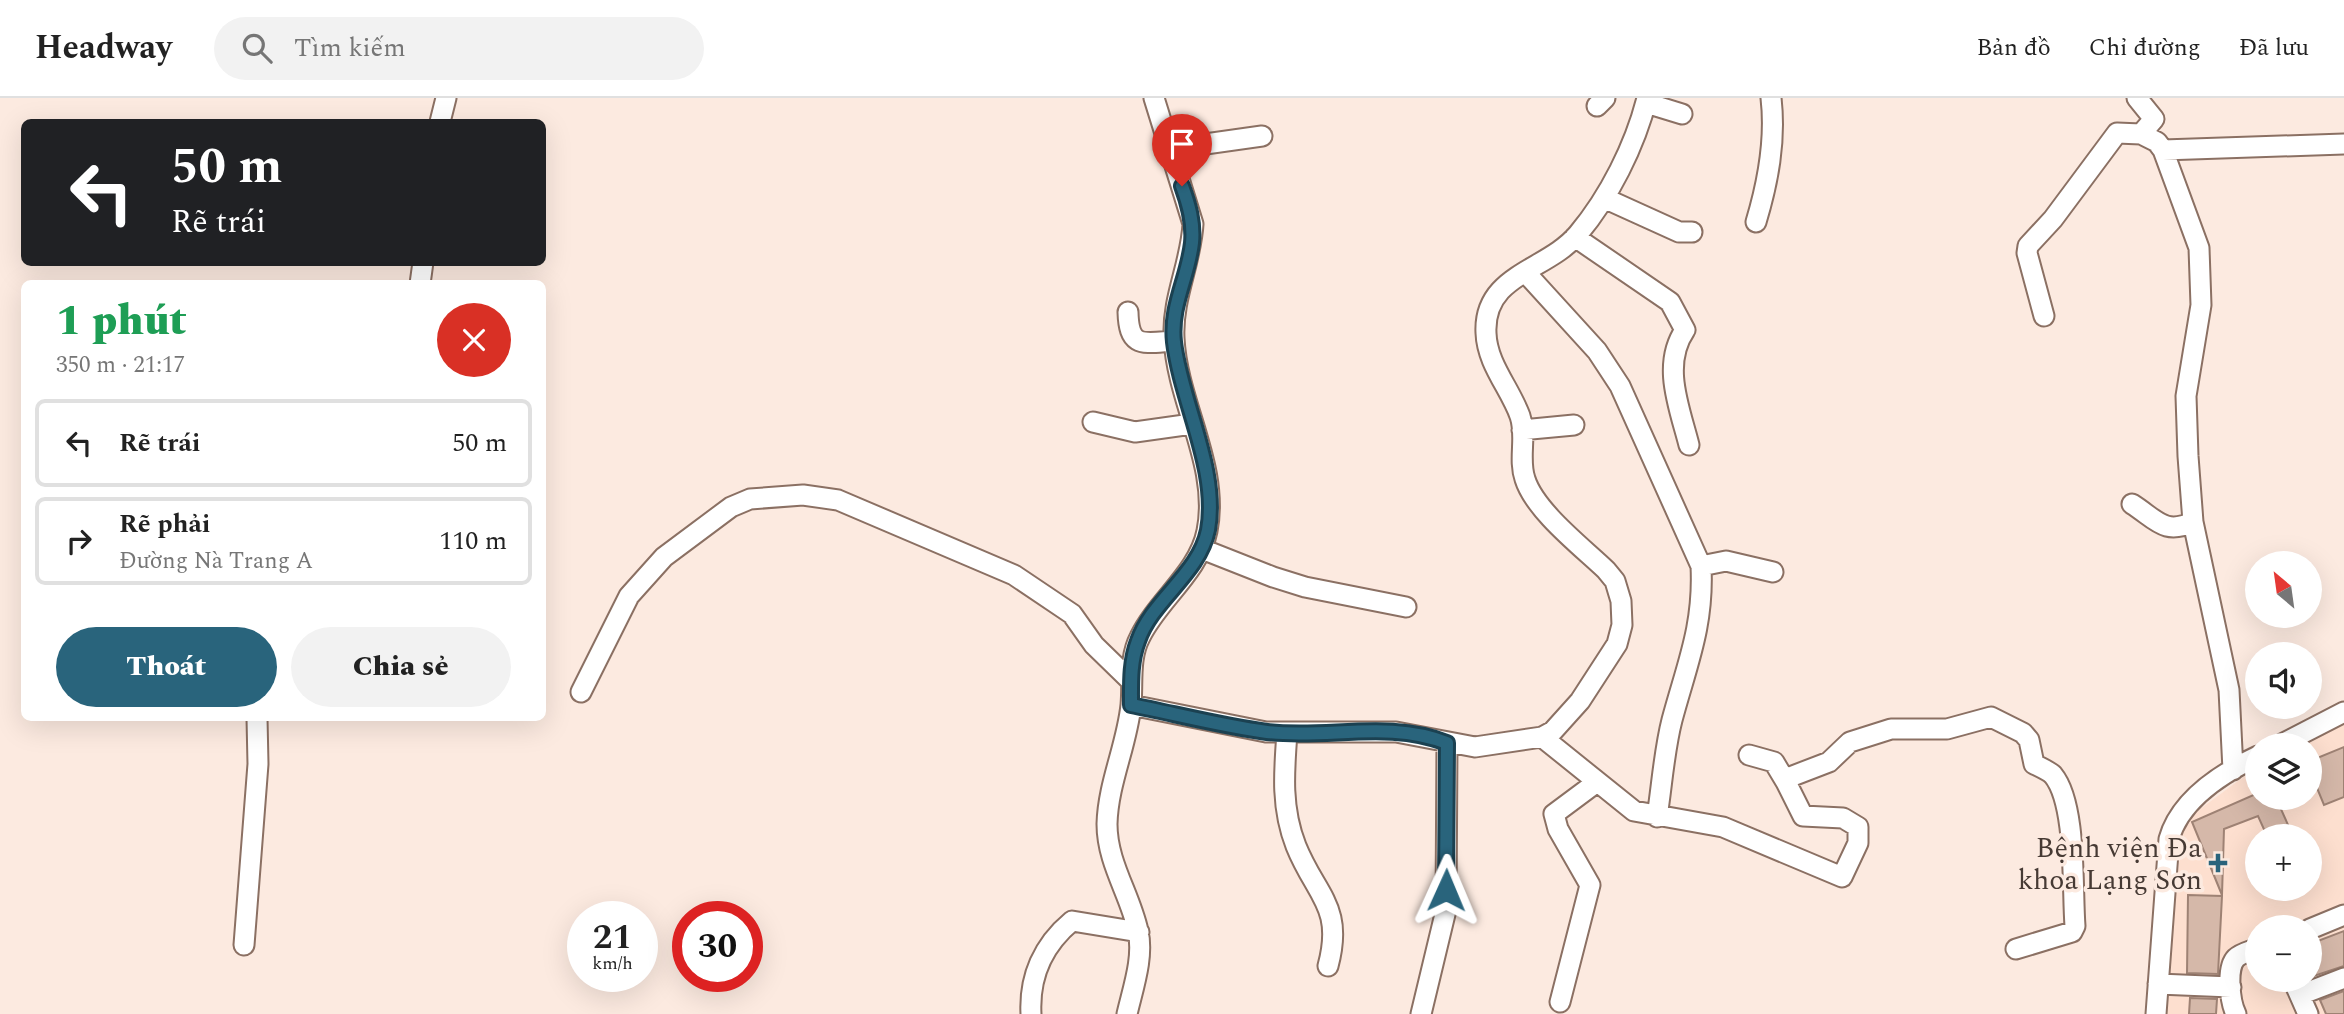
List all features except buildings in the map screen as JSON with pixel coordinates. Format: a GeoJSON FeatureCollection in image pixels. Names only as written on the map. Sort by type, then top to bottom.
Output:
{"type":"FeatureCollection","features":[{"type":"Feature","properties":{"kind":"street"},"geometry":{"type":"LineString","coordinates":[[441,119],[446,98]]}},
{"type":"Feature","properties":{"kind":"street"},"geometry":{"type":"LineString","coordinates":[[1126,1014],[1140,952],[1139,932],[1114,867],[1107,825],[1113,780],[1131,705],[1131,681],[1138,640],[1202,549],[1208,530],[1209,492],[1174,341],[1174,311],[1192,246],[1193,224],[1154,98]]}},
{"type":"Feature","properties":{"kind":"street"},"geometry":{"type":"LineString","coordinates":[[1756,222],[1772,154],[1771,98]]}},
{"type":"Feature","properties":{"kind":"street"},"geometry":{"type":"LineString","coordinates":[[2137,98],[2154,119],[2141,134]]}},
{"type":"Feature","properties":{"kind":"street"},"geometry":{"type":"LineString","coordinates":[[1131,705],[1287,733],[1370,730],[1417,734],[1447,743],[1475,747],[1542,737],[1553,730],[1580,701],[1617,643],[1622,625],[1621,601],[1615,582],[1606,570],[1538,503],[1525,480],[1520,417],[1487,346],[1485,330],[1492,298],[1575,237],[1604,198],[1647,101],[1682,114]]}},
{"type":"Feature","properties":{"kind":"street"},"geometry":{"type":"LineString","coordinates":[[2044,316],[2027,253],[2028,246],[2053,219],[2117,133],[2141,134],[2157,142],[2182,194],[2200,257],[2201,305],[2186,396],[2193,522],[2229,691],[2233,770]]}},
{"type":"Feature","properties":{"kind":"street"},"geometry":{"type":"LineString","coordinates":[[1170,149],[1262,136]]}},
{"type":"Feature","properties":{"kind":"street"},"geometry":{"type":"LineString","coordinates":[[2163,150],[2344,144]]}},
{"type":"Feature","properties":{"kind":"street"},"geometry":{"type":"LineString","coordinates":[[1604,198],[1679,232],[1692,232]]}},
{"type":"Feature","properties":{"kind":"street"},"geometry":{"type":"LineString","coordinates":[[1575,237],[1670,302],[1678,312],[1685,330],[1678,340],[1672,370],[1689,445]]}},
{"type":"Feature","properties":{"kind":"street"},"geometry":{"type":"LineString","coordinates":[[1525,272],[1597,351],[1620,386],[1702,566],[1697,641],[1672,720],[1657,817]]}},
{"type":"Feature","properties":{"kind":"street"},"geometry":{"type":"LineString","coordinates":[[1128,312],[1129,331],[1134,339],[1142,343],[1174,341]]}},
{"type":"Feature","properties":{"kind":"street"},"geometry":{"type":"LineString","coordinates":[[1093,422],[1135,432],[1192,424]]}},
{"type":"Feature","properties":{"kind":"street"},"geometry":{"type":"LineString","coordinates":[[1522,430],[1574,425]]}},
{"type":"Feature","properties":{"kind":"street"},"geometry":{"type":"LineString","coordinates":[[581,692],[629,596],[664,557],[731,507],[750,499],[803,495],[838,500],[1014,575],[1072,614],[1094,645],[1131,681]]}},
{"type":"Feature","properties":{"kind":"street"},"geometry":{"type":"LineString","coordinates":[[2132,504],[2168,528],[2177,529],[2193,522]]}},
{"type":"Feature","properties":{"kind":"street"},"geometry":{"type":"LineString","coordinates":[[1202,549],[1294,584],[1406,607]]}},
{"type":"Feature","properties":{"kind":"street"},"geometry":{"type":"LineString","coordinates":[[1702,566],[1726,561],[1773,572]]}},
{"type":"Feature","properties":{"kind":"street"},"geometry":{"type":"LineString","coordinates":[[2303,733],[2344,712]]}},
{"type":"Feature","properties":{"kind":"street"},"geometry":{"type":"LineString","coordinates":[[1786,782],[1790,777],[1829,762],[1850,742],[1891,729],[1947,729],[1991,717],[2023,733],[2033,747],[2034,764],[2052,775],[2064,805],[2072,837],[2075,926],[2072,932],[2016,949]]}},
{"type":"Feature","properties":{"kind":"street"},"geometry":{"type":"LineString","coordinates":[[244,946],[258,764],[257,721]]}},
{"type":"Feature","properties":{"kind":"street"},"geometry":{"type":"LineString","coordinates":[[1287,733],[1284,800],[1296,845],[1322,891],[1330,913],[1335,939],[1328,966]]}},
{"type":"Feature","properties":{"kind":"street"},"geometry":{"type":"LineString","coordinates":[[1542,737],[1634,811],[1723,827],[1842,877],[1857,843],[1858,827],[1843,818],[1802,816],[1774,762],[1749,755]]}},
{"type":"Feature","properties":{"kind":"street"},"geometry":{"type":"LineString","coordinates":[[1421,1014],[1441,943],[1446,910],[1447,743]]}},
{"type":"Feature","properties":{"kind":"street"},"geometry":{"type":"LineString","coordinates":[[2156,1014],[2172,825],[2196,795],[2245,763]]}},
{"type":"Feature","properties":{"kind":"street"},"geometry":{"type":"LineString","coordinates":[[1560,1002],[1590,885],[1558,829],[1554,814],[1597,782]]}},
{"type":"Feature","properties":{"kind":"street"},"geometry":{"type":"LineString","coordinates":[[2322,924],[2344,915]]}},
{"type":"Feature","properties":{"kind":"street"},"geometry":{"type":"LineString","coordinates":[[1031,1014],[1030,990],[1038,963],[1061,930],[1072,921],[1139,932]]}},
{"type":"Feature","properties":{"kind":"street"},"geometry":{"type":"LineString","coordinates":[[2236,1014],[2232,1006],[2232,964],[2238,956],[2245,953]]}},
{"type":"Feature","properties":{"kind":"street"},"geometry":{"type":"LineString","coordinates":[[2322,983],[2344,978]]}},
{"type":"Feature","properties":{"kind":"street"},"geometry":{"type":"LineString","coordinates":[[2158,984],[2231,987]]}},
{"type":"Feature","properties":{"kind":"street"},"geometry":{"type":"LineString","coordinates":[[2299,992],[2308,1014]]}},
{"type":"Feature","properties":{"kind":"shaded area","name":"Bệnh viện Đa khoa Lạng Sơn"},"geometry":{"type":"Polygon","coordinates":[[[2344,723],[2344,1014],[2166,1014],[2168,960],[2184,821],[2245,776],[2245,810],[2322,810],[2322,733],[2344,723]]]}},
{"type":"Feature","properties":{"kind":"place","name":"Bệnh viện Đa khoa Lạng Sơn"},"geometry":{"type":"Point","coordinates":[2218,863]}},
{"type":"Feature","properties":{"kind":"route"},"geometry":{"type":"LineString","coordinates":[[1182,186],[1193,224],[1192,246],[1174,311],[1174,341],[1209,492],[1208,530],[1202,549],[1148,621],[1138,640],[1133,658],[1131,705],[1266,732],[1370,730],[1417,734],[1447,743],[1446,890]]}}]}
